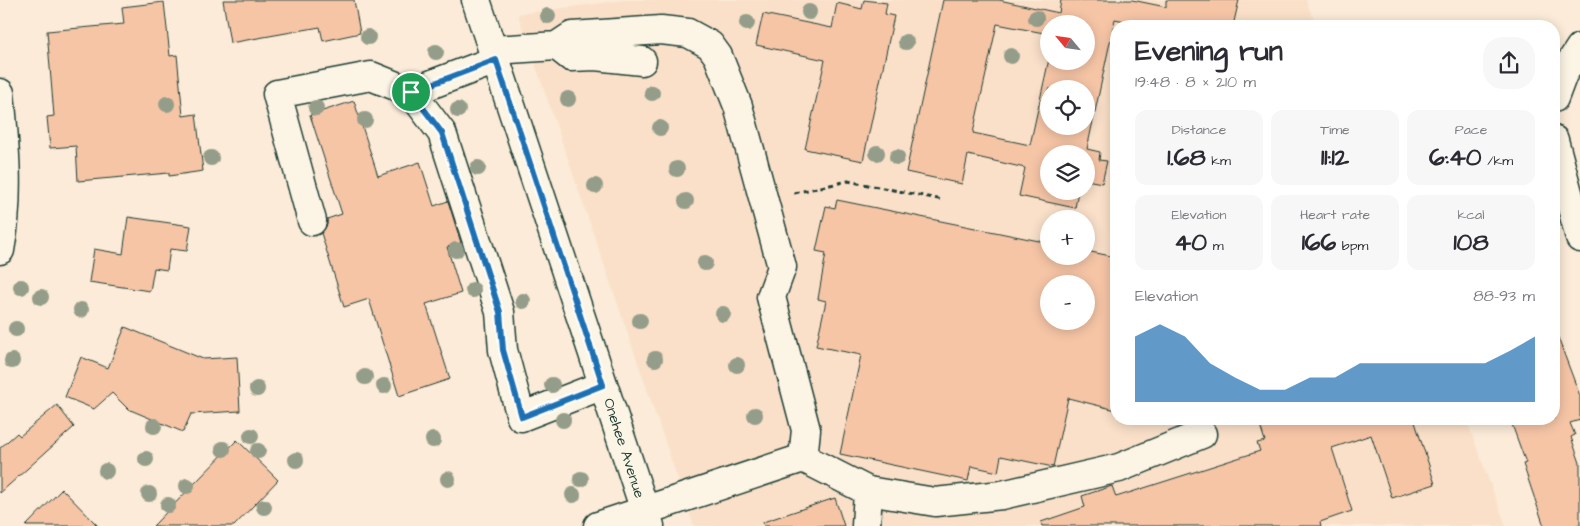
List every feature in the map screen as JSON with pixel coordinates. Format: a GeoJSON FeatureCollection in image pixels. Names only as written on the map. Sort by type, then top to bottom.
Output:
{"type":"FeatureCollection","features":[{"type":"Feature","properties":{"kind":"street","name":"Onehee Avenue"},"geometry":{"type":"LineString","coordinates":[[476,0],[647,519]]}},
{"type":"Feature","properties":{"kind":"street"},"geometry":{"type":"LineString","coordinates":[[411,92],[495,55],[557,46],[572,36],[676,30],[700,38],[710,45],[718,56],[738,106],[760,180],[782,267],[771,297],[806,430],[803,458]]}},
{"type":"Feature","properties":{"kind":"street"},"geometry":{"type":"LineString","coordinates":[[557,46],[571,57],[595,56],[642,61]]}},
{"type":"Feature","properties":{"kind":"street"},"geometry":{"type":"LineString","coordinates":[[1560,82],[1580,48]]}},
{"type":"Feature","properties":{"kind":"street"},"geometry":{"type":"LineString","coordinates":[[312,221],[277,94],[370,76],[411,92],[442,133],[500,312],[503,350],[522,417],[603,385]]}},
{"type":"Feature","properties":{"kind":"street"},"geometry":{"type":"LineString","coordinates":[[0,93],[6,156],[4,225],[0,250]]}},
{"type":"Feature","properties":{"kind":"street"},"geometry":{"type":"LineString","coordinates":[[1560,163],[1580,238]]}},
{"type":"Feature","properties":{"kind":"street"},"geometry":{"type":"LineString","coordinates":[[598,526],[647,519],[803,458],[868,491],[936,502],[1002,495],[1120,468],[1202,434]]}},
{"type":"Feature","properties":{"kind":"street"},"geometry":{"type":"LineString","coordinates":[[866,526],[868,491]]}},
{"type":"Feature","properties":{"kind":"path"},"geometry":{"type":"LineString","coordinates":[[794,193],[848,181],[943,200]]}},
{"type":"Feature","properties":{"kind":"shaded area"},"geometry":{"type":"Polygon","coordinates":[[[624,0],[1306,0],[1314,20],[1110,20],[1110,425],[1468,425],[1506,526],[694,526],[518,14],[624,0]]]}},
{"type":"Feature","properties":{"kind":"building"},"geometry":{"type":"Polygon","coordinates":[[[223,0],[354,0],[360,33],[323,41],[320,27],[230,43],[223,0]]]}},
{"type":"Feature","properties":{"kind":"building"},"geometry":{"type":"Polygon","coordinates":[[[864,0],[887,3],[885,14],[894,16],[863,161],[805,149],[825,60],[756,45],[763,14],[832,28],[837,3],[862,9],[864,0]]]}},
{"type":"Feature","properties":{"kind":"building"},"geometry":{"type":"Polygon","coordinates":[[[943,0],[999,0],[1059,13],[1061,0],[1132,0],[1166,7],[1166,0],[1239,0],[1234,20],[1110,20],[1110,42],[1095,112],[1095,80],[1044,80],[1047,70],[1095,70],[1095,15],[1040,15],[1040,32],[997,24],[973,133],[1030,145],[1040,100],[1040,135],[1090,135],[1088,145],[1040,145],[1040,200],[1076,200],[1075,208],[1019,196],[1025,168],[968,155],[962,184],[906,172],[943,0]]]}},
{"type":"Feature","properties":{"kind":"building"},"geometry":{"type":"Polygon","coordinates":[[[164,2],[170,56],[177,55],[183,116],[196,114],[203,171],[169,176],[169,173],[78,181],[76,146],[50,148],[47,117],[54,116],[47,31],[124,24],[122,7],[164,2]]]}},
{"type":"Feature","properties":{"kind":"building"},"geometry":{"type":"Polygon","coordinates":[[[354,101],[378,176],[420,162],[434,206],[448,201],[461,243],[447,247],[461,293],[426,304],[450,379],[399,396],[369,299],[344,307],[321,233],[327,225],[327,219],[342,214],[310,115],[354,101]]]}},
{"type":"Feature","properties":{"kind":"building"},"geometry":{"type":"Polygon","coordinates":[[[1095,151],[1100,152],[1099,160],[1107,161],[1102,183],[1095,182],[1095,151]]]}},
{"type":"Feature","properties":{"kind":"building"},"geometry":{"type":"Polygon","coordinates":[[[837,200],[1040,241],[1040,265],[1095,265],[1095,253],[1110,256],[1110,408],[1068,398],[1053,467],[1001,456],[998,472],[971,466],[968,481],[840,454],[861,355],[816,346],[826,301],[818,299],[826,253],[816,251],[826,206],[835,208],[837,200]]]}},
{"type":"Feature","properties":{"kind":"building"},"geometry":{"type":"Polygon","coordinates":[[[128,217],[191,226],[187,251],[170,249],[167,270],[154,268],[150,291],[89,282],[94,249],[123,254],[128,217]]]}},
{"type":"Feature","properties":{"kind":"building"},"geometry":{"type":"Polygon","coordinates":[[[125,327],[203,359],[237,357],[240,411],[191,414],[183,432],[128,409],[112,393],[94,409],[65,397],[81,357],[108,368],[125,327]]]}},
{"type":"Feature","properties":{"kind":"building"},"geometry":{"type":"Polygon","coordinates":[[[1560,343],[1580,396],[1580,420],[1570,423],[1575,435],[1571,437],[1580,463],[1580,526],[1544,526],[1523,464],[1526,463],[1512,425],[1560,425],[1560,343]]]}},
{"type":"Feature","properties":{"kind":"building"},"geometry":{"type":"Polygon","coordinates":[[[57,405],[74,427],[0,493],[0,448],[17,433],[20,436],[57,405]]]}},
{"type":"Feature","properties":{"kind":"building"},"geometry":{"type":"Polygon","coordinates":[[[1260,425],[1416,425],[1435,484],[1392,498],[1371,435],[1332,448],[1352,511],[1320,522],[1321,526],[1042,526],[1041,522],[1085,507],[1082,496],[1112,486],[1116,497],[1260,451],[1257,443],[1265,441],[1260,425]]]}},
{"type":"Feature","properties":{"kind":"building"},"geometry":{"type":"Polygon","coordinates":[[[237,440],[278,480],[234,526],[153,526],[237,440]]]}},
{"type":"Feature","properties":{"kind":"building"},"geometry":{"type":"Polygon","coordinates":[[[62,489],[98,526],[26,526],[62,489]]]}},
{"type":"Feature","properties":{"kind":"building"},"geometry":{"type":"Polygon","coordinates":[[[835,498],[844,526],[764,526],[763,522],[835,498]]]}},
{"type":"Feature","properties":{"kind":"route"},"geometry":{"type":"LineString","coordinates":[[496,60],[603,385],[522,417],[503,350],[500,312],[442,133],[411,92],[496,60]]}}]}
